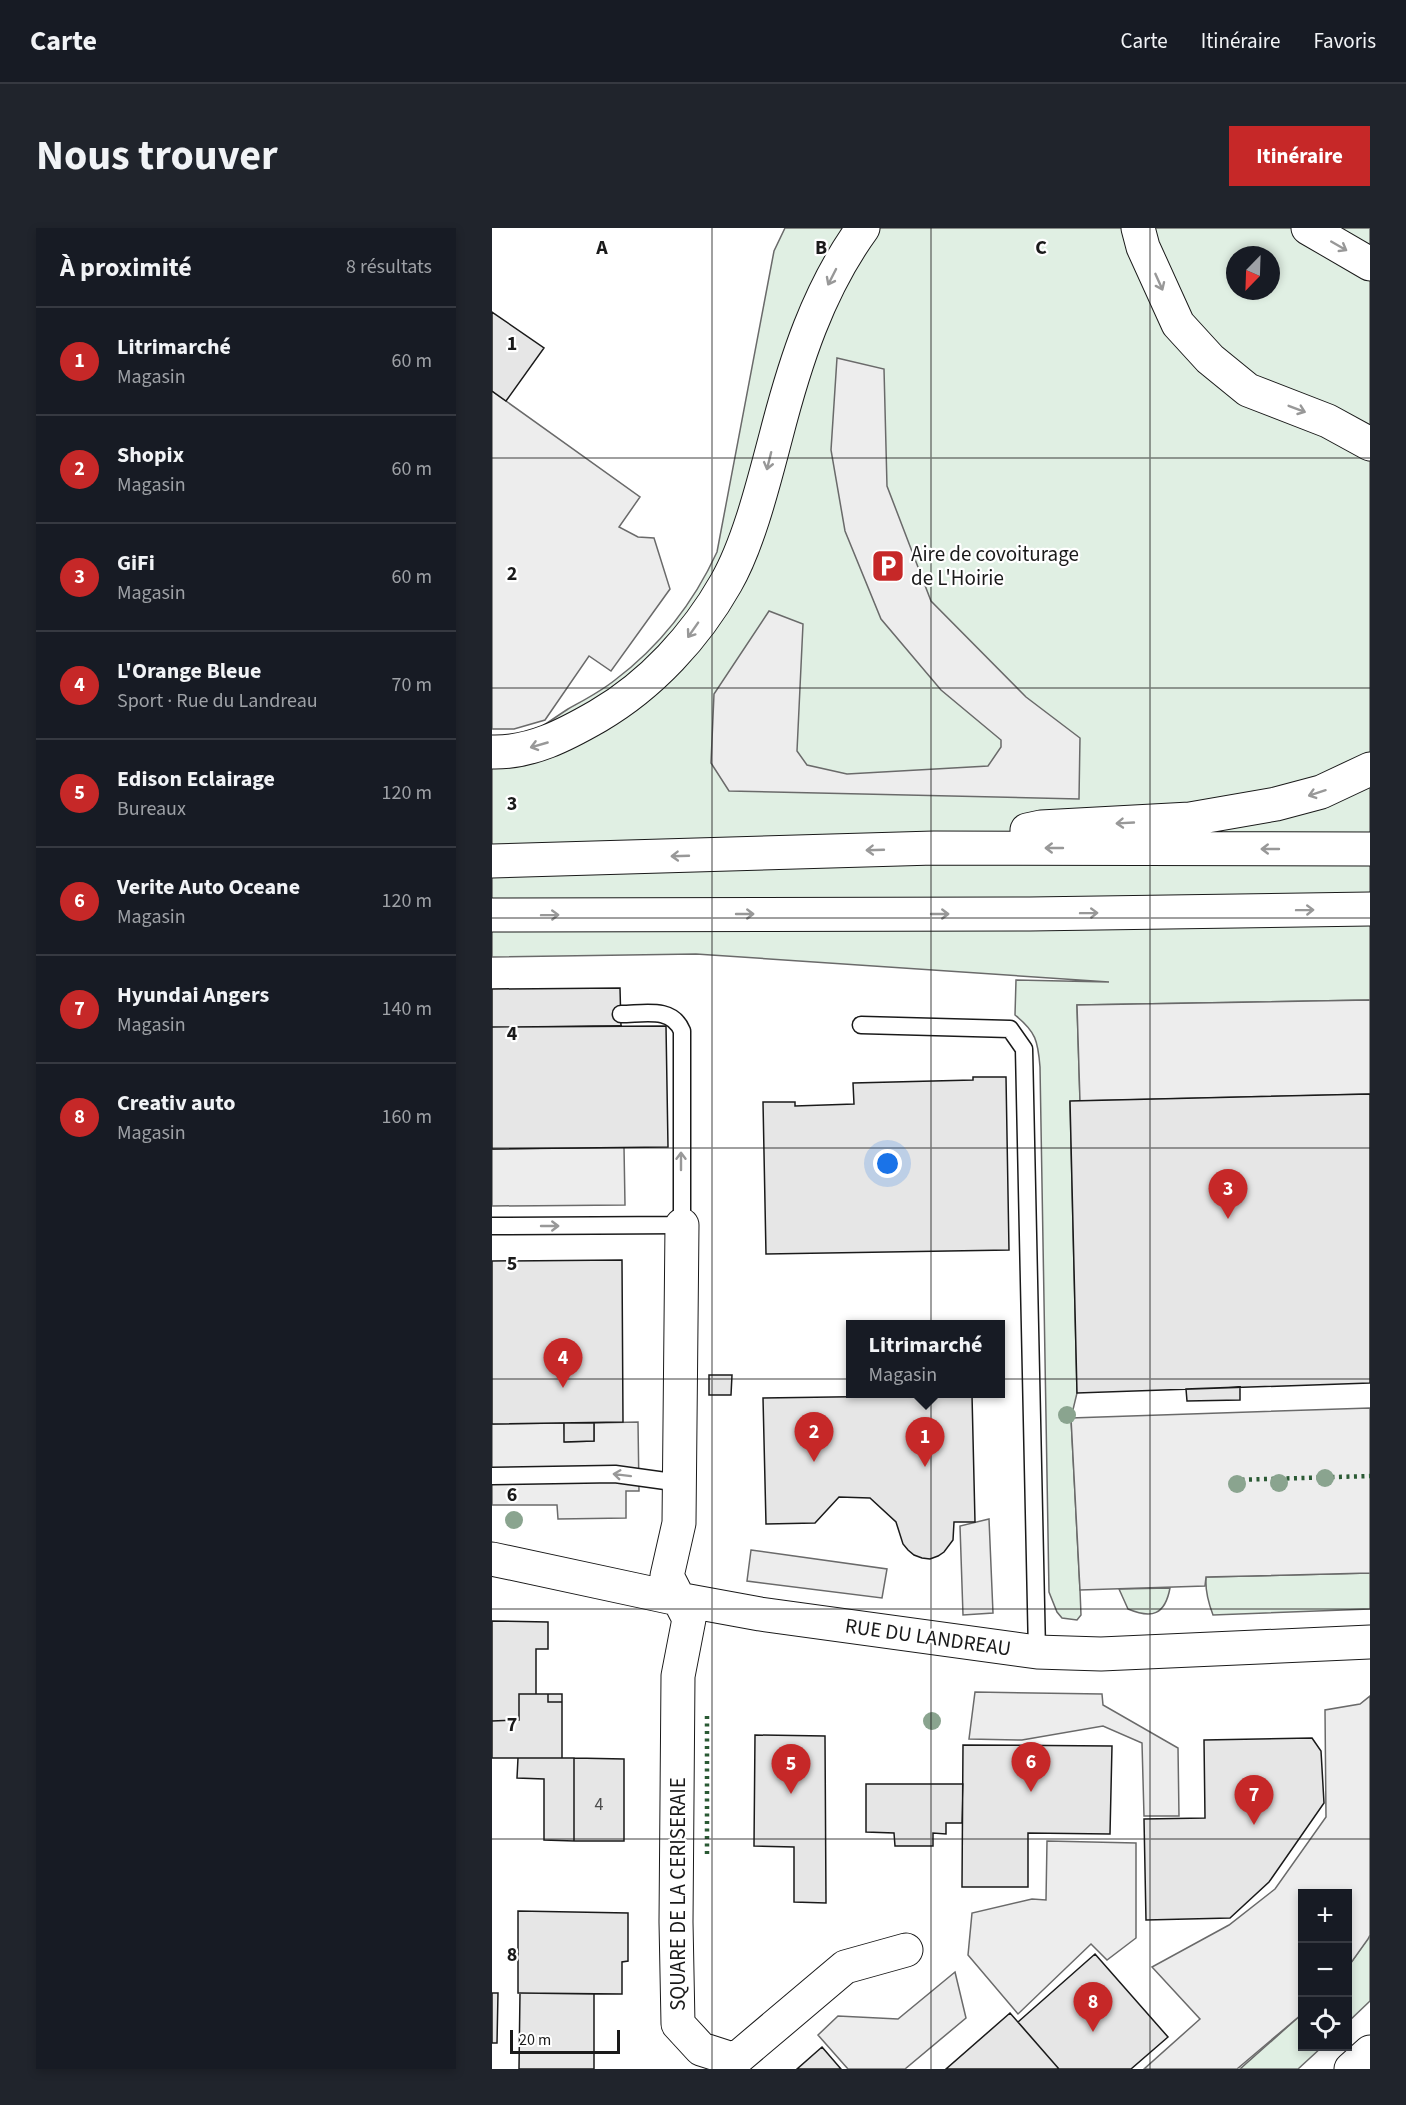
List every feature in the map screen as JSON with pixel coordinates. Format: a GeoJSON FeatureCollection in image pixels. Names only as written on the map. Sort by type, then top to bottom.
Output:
{"type":"FeatureCollection","features":[{"type":"Feature","properties":{"kind":"main road"},"geometry":{"type":"LineString","coordinates":[[492,752],[522,750],[548,743],[572,732],[610,710],[637,689],[686,640],[727,582],[754,512],[800,352],[816,310],[835,269],[863,228]]}},
{"type":"Feature","properties":{"kind":"main road"},"geometry":{"type":"LineString","coordinates":[[1138,228],[1143,247],[1178,324],[1210,359],[1248,390],[1328,421],[1370,444]]}},
{"type":"Feature","properties":{"kind":"main road"},"geometry":{"type":"LineString","coordinates":[[1308,228],[1370,264]]}},
{"type":"Feature","properties":{"kind":"main road"},"geometry":{"type":"LineString","coordinates":[[934,848],[1041,827],[1190,819],[1276,804],[1321,792],[1370,769]]}},
{"type":"Feature","properties":{"kind":"main road"},"geometry":{"type":"LineString","coordinates":[[492,861],[934,848],[1370,849]]}},
{"type":"Feature","properties":{"kind":"main road"},"geometry":{"type":"LineString","coordinates":[[492,915],[1030,914],[1370,909]]}},
{"type":"Feature","properties":{"kind":"main road"},"geometry":{"type":"LineString","coordinates":[[678,1599],[667,1576],[679,1523],[682,1225]]}},
{"type":"Feature","properties":{"kind":"main road","name":"RUE DU LANDREAU"},"geometry":{"type":"LineString","coordinates":[[492,1559],[760,1614],[1037,1652],[1101,1654],[1370,1642]]}},
{"type":"Feature","properties":{"kind":"main road","name":"SQUARE DE LA CERISERAIE"},"geometry":{"type":"LineString","coordinates":[[678,1599],[689,1619],[678,1676],[676,1922],[678,2024],[701,2049],[735,2060],[845,1967],[906,1950]]}},
{"type":"Feature","properties":{"kind":"main road"},"geometry":{"type":"LineString","coordinates":[[1351,2069],[1370,2052]]}},
{"type":"Feature","properties":{"kind":"lane"},"geometry":{"type":"LineString","coordinates":[[492,1226],[682,1225],[682,1031],[675,1019],[662,1013],[621,1014]]}},
{"type":"Feature","properties":{"kind":"lane"},"geometry":{"type":"LineString","coordinates":[[861,1025],[1010,1029],[1024,1049],[1037,1652]]}},
{"type":"Feature","properties":{"kind":"lane"},"geometry":{"type":"LineString","coordinates":[[492,1476],[615,1473],[680,1483]]}},
{"type":"Feature","properties":{"kind":"green space"},"geometry":{"type":"Polygon","coordinates":[[[785,228],[1370,228],[1370,1000],[1077,1005],[1080,1101],[1070,1102],[1077,1393],[1071,1418],[1081,1615],[1077,1620],[1062,1618],[1049,1592],[1040,1067],[1035,1038],[1015,1015],[1016,980],[1109,982],[696,954],[492,957],[492,762],[539,728],[604,688],[647,653],[686,606],[717,552],[774,251],[785,228]]]}},
{"type":"Feature","properties":{"kind":"green space"},"geometry":{"type":"Polygon","coordinates":[[[1370,1573],[1370,1609],[1213,1615],[1206,1587],[1206,1577],[1370,1573]]]}},
{"type":"Feature","properties":{"kind":"green space"},"geometry":{"type":"Polygon","coordinates":[[[1170,1588],[1165,1604],[1151,1614],[1128,1609],[1119,1589],[1170,1588]]]}},
{"type":"Feature","properties":{"kind":"green space"},"geometry":{"type":"Polygon","coordinates":[[[1370,1935],[1370,2001],[1352,2018],[1352,1997],[1352,1961],[1370,1935]]]}},
{"type":"Feature","properties":{"kind":"green space"},"geometry":{"type":"Polygon","coordinates":[[[1298,2018],[1298,2051],[1318,2051],[1298,2069],[1240,2069],[1298,2018]]]}},
{"type":"Feature","properties":{"kind":"shaded area","name":"Aire de covoiturage de L'Hoirie"},"geometry":{"type":"Polygon","coordinates":[[[837,358],[884,369],[887,486],[931,601],[1026,697],[1080,738],[1079,799],[729,791],[711,763],[714,694],[769,611],[803,624],[797,751],[807,765],[847,774],[988,766],[1001,747],[1001,740],[941,690],[881,619],[845,531],[831,450],[837,358]]]}},
{"type":"Feature","properties":{"kind":"shaded area"},"geometry":{"type":"Polygon","coordinates":[[[492,391],[640,497],[619,527],[638,537],[654,538],[670,589],[611,671],[589,656],[545,720],[514,729],[492,729],[492,391]]]}},
{"type":"Feature","properties":{"kind":"shaded area"},"geometry":{"type":"Polygon","coordinates":[[[1370,1000],[1370,1094],[1080,1101],[1077,1005],[1370,1000]]]}},
{"type":"Feature","properties":{"kind":"shaded area"},"geometry":{"type":"Polygon","coordinates":[[[624,1147],[625,1205],[492,1206],[492,1149],[624,1147]]]}},
{"type":"Feature","properties":{"kind":"shaded area"},"geometry":{"type":"Polygon","coordinates":[[[1370,1408],[1370,1573],[1206,1577],[1205,1586],[1080,1590],[1071,1418],[1370,1408]]]}},
{"type":"Feature","properties":{"kind":"shaded area"},"geometry":{"type":"Polygon","coordinates":[[[638,1422],[639,1491],[626,1491],[626,1518],[558,1519],[557,1505],[492,1505],[492,1424],[564,1423],[565,1442],[594,1441],[594,1423],[638,1422]]]}},
{"type":"Feature","properties":{"kind":"shaded area"},"geometry":{"type":"Polygon","coordinates":[[[989,1519],[993,1613],[963,1615],[960,1526],[989,1519]]]}},
{"type":"Feature","properties":{"kind":"shaded area"},"geometry":{"type":"Polygon","coordinates":[[[751,1550],[887,1569],[882,1598],[747,1581],[751,1550]]]}},
{"type":"Feature","properties":{"kind":"shaded area"},"geometry":{"type":"Polygon","coordinates":[[[975,1692],[1102,1694],[1103,1705],[1178,1748],[1179,1816],[1144,1816],[1142,1743],[1103,1726],[1022,1740],[969,1739],[975,1692]]]}},
{"type":"Feature","properties":{"kind":"shaded area"},"geometry":{"type":"Polygon","coordinates":[[[1370,1696],[1370,1935],[1368,1939],[1352,1961],[1352,1889],[1298,1889],[1298,2017],[1237,2069],[1144,2069],[1200,2019],[1152,1967],[1229,1925],[1275,1889],[1326,1817],[1325,1710],[1360,1704],[1370,1696]]]}},
{"type":"Feature","properties":{"kind":"shaded area"},"geometry":{"type":"Polygon","coordinates":[[[1047,1841],[1136,1843],[1136,1938],[1107,1960],[1091,1944],[1018,2014],[968,1955],[972,1913],[1032,1899],[1046,1900],[1047,1841]]]}},
{"type":"Feature","properties":{"kind":"shaded area"},"geometry":{"type":"Polygon","coordinates":[[[955,1972],[966,2018],[905,2069],[848,2069],[818,2035],[838,2016],[898,2019],[955,1972]]]}},
{"type":"Feature","properties":{"kind":"building"},"geometry":{"type":"Polygon","coordinates":[[[492,312],[544,348],[506,401],[492,391],[492,312]]]}},
{"type":"Feature","properties":{"kind":"building"},"geometry":{"type":"Polygon","coordinates":[[[620,988],[621,1026],[492,1027],[492,989],[620,988]]]}},
{"type":"Feature","properties":{"kind":"building"},"geometry":{"type":"Polygon","coordinates":[[[666,1026],[668,1147],[492,1149],[492,1027],[666,1026]]]}},
{"type":"Feature","properties":{"kind":"building"},"geometry":{"type":"Polygon","coordinates":[[[973,1077],[1006,1077],[1009,1250],[766,1254],[763,1102],[795,1102],[795,1106],[854,1104],[853,1083],[973,1080],[973,1077]]]}},
{"type":"Feature","properties":{"kind":"building"},"geometry":{"type":"Polygon","coordinates":[[[1370,1094],[1370,1383],[1077,1393],[1070,1101],[1370,1094]]]}},
{"type":"Feature","properties":{"kind":"building"},"geometry":{"type":"Polygon","coordinates":[[[622,1260],[623,1422],[492,1424],[492,1261],[622,1260]]]}},
{"type":"Feature","properties":{"kind":"building"},"geometry":{"type":"Polygon","coordinates":[[[709,1375],[732,1375],[731,1395],[709,1395],[709,1375]]]}},
{"type":"Feature","properties":{"kind":"building"},"geometry":{"type":"Polygon","coordinates":[[[1240,1387],[1240,1400],[1187,1401],[1186,1389],[1240,1387]]]}},
{"type":"Feature","properties":{"kind":"building"},"geometry":{"type":"Polygon","coordinates":[[[763,1398],[972,1398],[975,1522],[954,1522],[953,1540],[944,1552],[930,1559],[914,1555],[908,1550],[903,1544],[896,1522],[870,1498],[839,1497],[815,1523],[766,1524],[763,1398]]]}},
{"type":"Feature","properties":{"kind":"building"},"geometry":{"type":"Polygon","coordinates":[[[564,1423],[594,1423],[594,1441],[564,1442],[564,1423]]]}},
{"type":"Feature","properties":{"kind":"building"},"geometry":{"type":"Polygon","coordinates":[[[492,1621],[548,1622],[548,1649],[536,1649],[536,1694],[519,1694],[519,1720],[492,1721],[492,1621]]]}},
{"type":"Feature","properties":{"kind":"building"},"geometry":{"type":"Polygon","coordinates":[[[519,1694],[548,1694],[548,1702],[562,1702],[562,1758],[492,1758],[492,1721],[519,1720],[519,1694]]]}},
{"type":"Feature","properties":{"kind":"building"},"geometry":{"type":"Polygon","coordinates":[[[548,1694],[562,1694],[562,1702],[548,1702],[548,1694]]]}},
{"type":"Feature","properties":{"kind":"building"},"geometry":{"type":"Polygon","coordinates":[[[755,1735],[825,1736],[826,1903],[794,1902],[794,1847],[754,1846],[755,1735]]]}},
{"type":"Feature","properties":{"kind":"building"},"geometry":{"type":"Polygon","coordinates":[[[1312,1738],[1321,1751],[1324,1803],[1269,1882],[1230,1918],[1146,1920],[1144,1819],[1205,1818],[1204,1740],[1312,1738]]]}},
{"type":"Feature","properties":{"kind":"building"},"geometry":{"type":"Polygon","coordinates":[[[963,1745],[1112,1746],[1110,1834],[1028,1833],[1028,1887],[962,1887],[963,1745]]]}},
{"type":"Feature","properties":{"kind":"building"},"geometry":{"type":"Polygon","coordinates":[[[518,1758],[574,1758],[574,1841],[544,1840],[544,1779],[517,1778],[518,1758]]]}},
{"type":"Feature","properties":{"kind":"building"},"geometry":{"type":"Polygon","coordinates":[[[574,1758],[624,1759],[624,1841],[574,1841],[574,1758]]]}},
{"type":"Feature","properties":{"kind":"building"},"geometry":{"type":"Polygon","coordinates":[[[866,1784],[963,1784],[962,1823],[946,1823],[946,1834],[933,1833],[933,1846],[895,1846],[894,1833],[866,1832],[866,1784]]]}},
{"type":"Feature","properties":{"kind":"building"},"geometry":{"type":"Polygon","coordinates":[[[518,1911],[628,1913],[628,1961],[622,1962],[622,1994],[518,1993],[518,1911]]]}},
{"type":"Feature","properties":{"kind":"building"},"geometry":{"type":"Polygon","coordinates":[[[1095,1954],[1168,2037],[1131,2069],[1059,2069],[1018,2022],[1095,1954]]]}},
{"type":"Feature","properties":{"kind":"building"},"geometry":{"type":"Polygon","coordinates":[[[492,1993],[498,1993],[497,2043],[492,2043],[492,1993]]]}},
{"type":"Feature","properties":{"kind":"building"},"geometry":{"type":"Polygon","coordinates":[[[520,1993],[594,1994],[594,2069],[519,2069],[520,1993]]]}},
{"type":"Feature","properties":{"kind":"building"},"geometry":{"type":"Polygon","coordinates":[[[1010,2013],[1059,2069],[946,2069],[1010,2013]]]}},
{"type":"Feature","properties":{"kind":"building"},"geometry":{"type":"Polygon","coordinates":[[[822,2047],[841,2069],[797,2069],[822,2047]]]}},
{"type":"Feature","properties":{"kind":"hedge"},"geometry":{"type":"LineString","coordinates":[[1234,1480],[1370,1476]]}},
{"type":"Feature","properties":{"kind":"hedge"},"geometry":{"type":"LineString","coordinates":[[707,1713],[707,1854]]}},
{"type":"Feature","properties":{"kind":"place","name":"Aire de covoiturage de L'Hoirie"},"geometry":{"type":"Point","coordinates":[888,566]}},
{"type":"Feature","properties":{"kind":"place","name":"GiFi"},"geometry":{"type":"Point","coordinates":[1228,1219]}},
{"type":"Feature","properties":{"kind":"place","name":"L'Orange Bleue"},"geometry":{"type":"Point","coordinates":[563,1388]}},
{"type":"Feature","properties":{"kind":"place","name":"Shopix"},"geometry":{"type":"Point","coordinates":[814,1462]}},
{"type":"Feature","properties":{"kind":"place","name":"Litrimarché"},"geometry":{"type":"Point","coordinates":[925,1467]}},
{"type":"Feature","properties":{"kind":"place","name":"Verite Auto Oceane"},"geometry":{"type":"Point","coordinates":[1031,1792]}},
{"type":"Feature","properties":{"kind":"place","name":"Edison Eclairage"},"geometry":{"type":"Point","coordinates":[791,1794]}},
{"type":"Feature","properties":{"kind":"place","name":"Hyundai Angers"},"geometry":{"type":"Point","coordinates":[1254,1825]}},
{"type":"Feature","properties":{"kind":"place","name":"Creativ auto"},"geometry":{"type":"Point","coordinates":[1093,2032]}}]}
